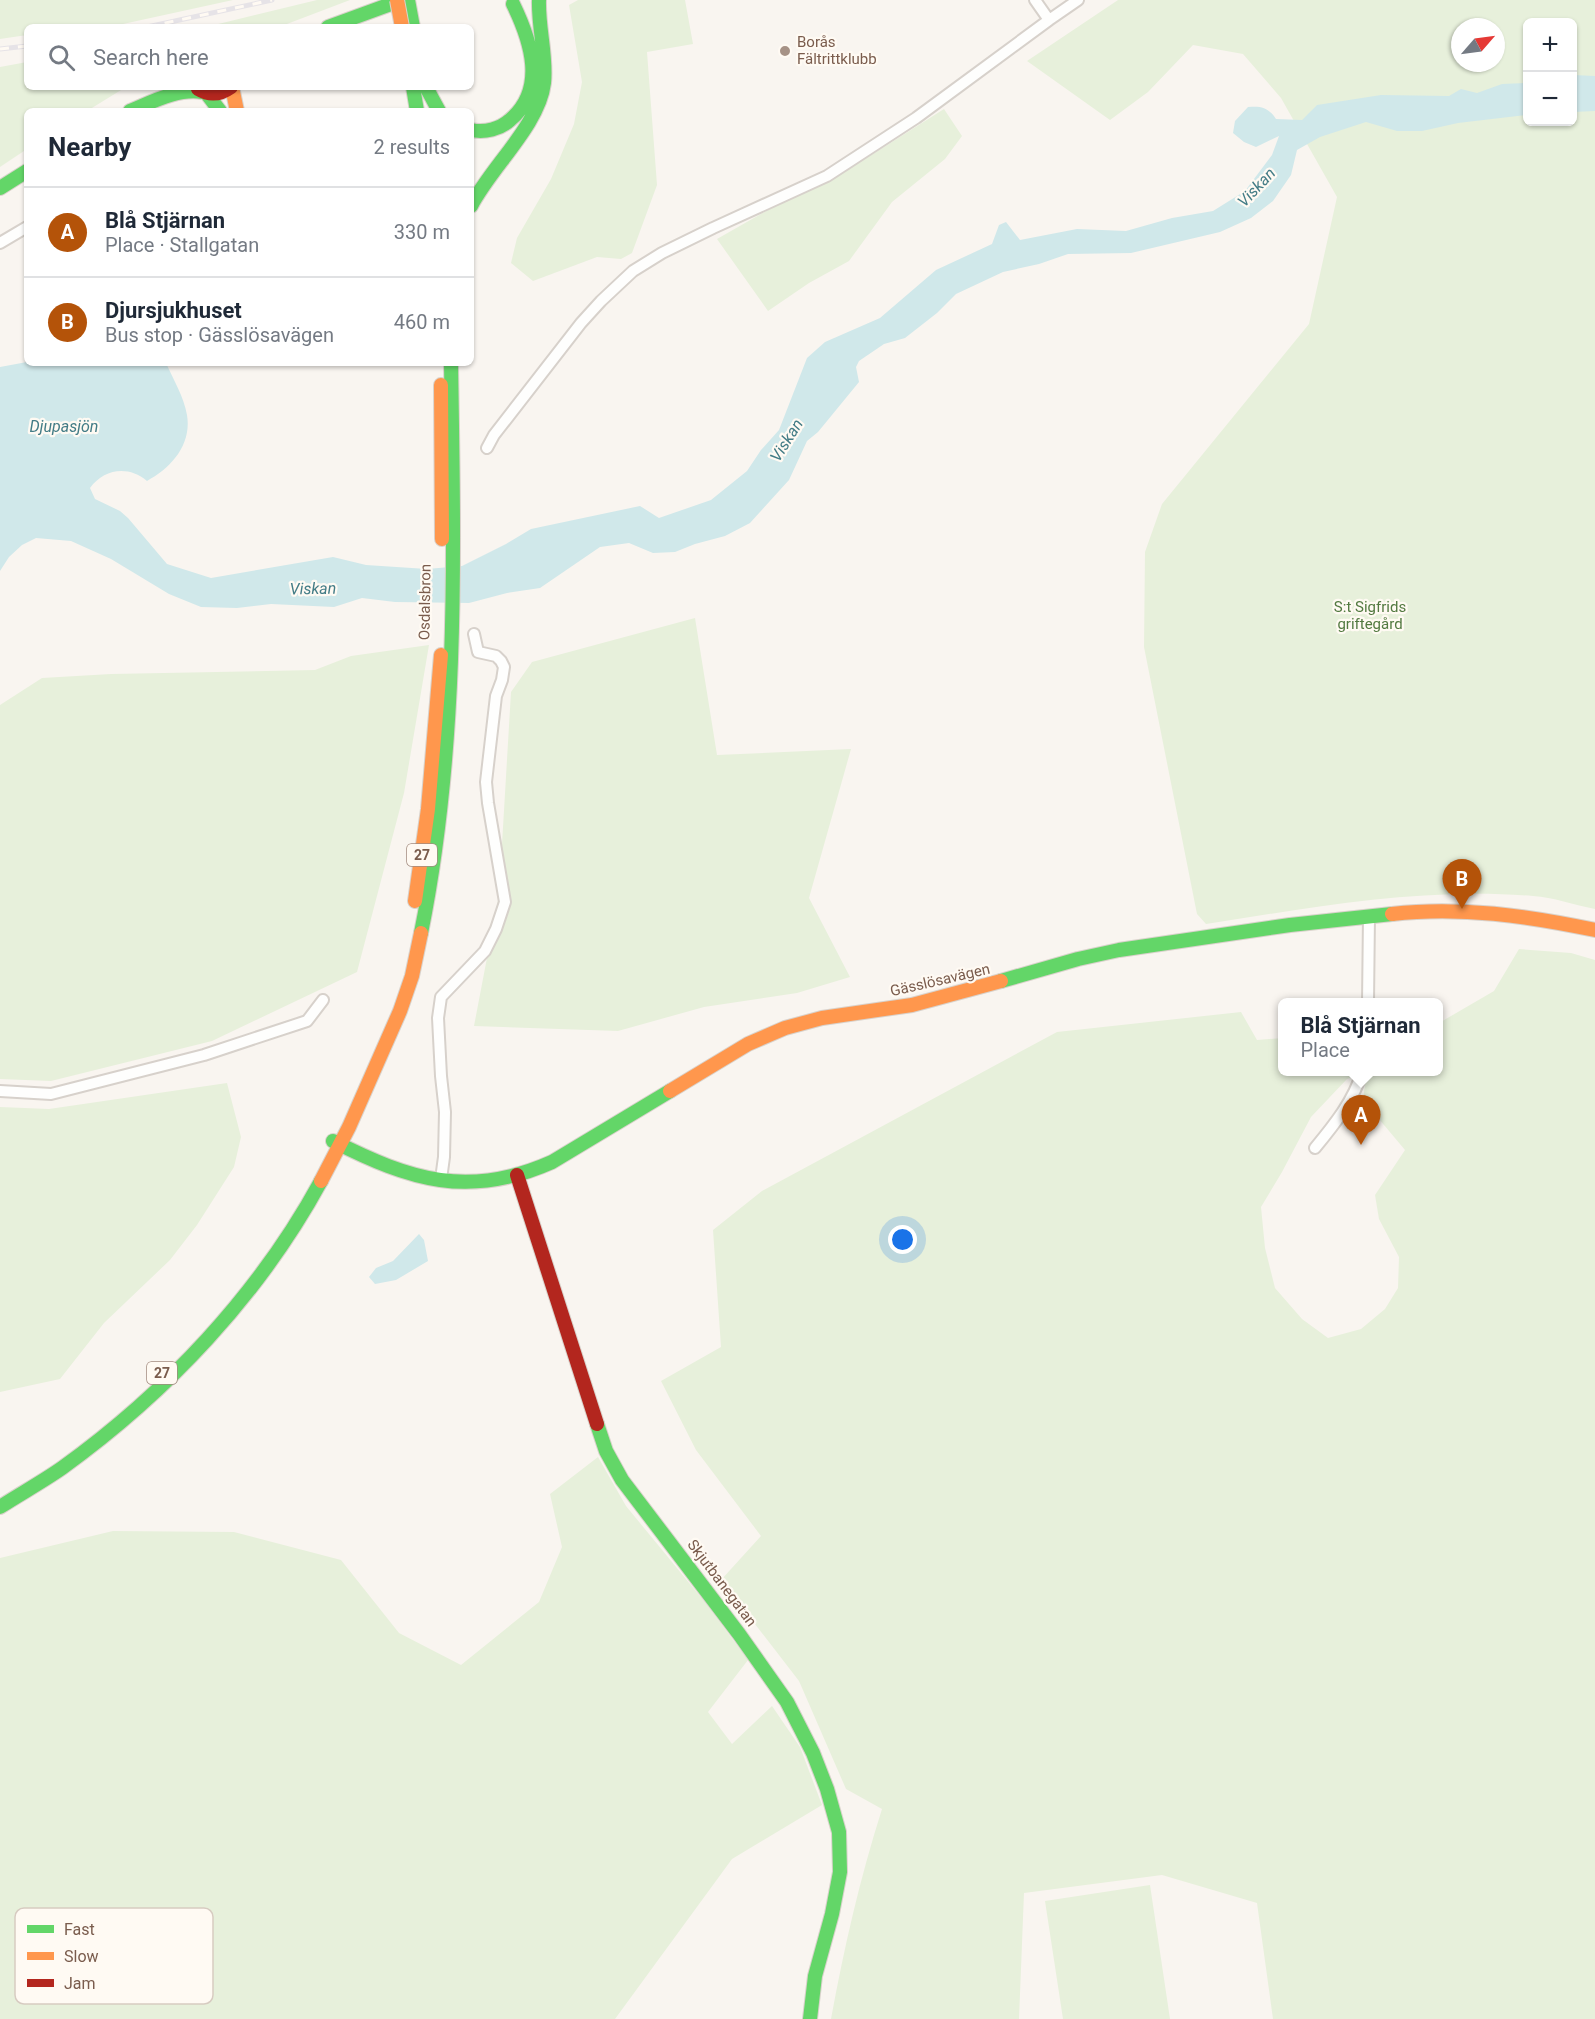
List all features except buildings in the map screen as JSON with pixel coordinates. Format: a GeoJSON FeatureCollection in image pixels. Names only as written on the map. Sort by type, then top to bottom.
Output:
{"type":"FeatureCollection","features":[{"type":"Feature","properties":{"kind":"main road"},"geometry":{"type":"LineString","coordinates":[[397,0],[401,24]]}},
{"type":"Feature","properties":{"kind":"main road"},"geometry":{"type":"LineString","coordinates":[[336,24],[402,0]]}},
{"type":"Feature","properties":{"kind":"main road"},"geometry":{"type":"LineString","coordinates":[[408,0],[412,24]]}},
{"type":"Feature","properties":{"kind":"main road"},"geometry":{"type":"LineString","coordinates":[[474,201],[490,172],[533,116],[542,96],[544,61],[537,14],[538,0],[525,6],[510,2]]}},
{"type":"Feature","properties":{"kind":"main road"},"geometry":{"type":"LineString","coordinates":[[474,131],[501,127],[512,120],[521,112],[530,93],[534,70],[527,33],[510,2]]}},
{"type":"Feature","properties":{"kind":"main road"},"geometry":{"type":"LineString","coordinates":[[135,108],[158,90]]}},
{"type":"Feature","properties":{"kind":"main road"},"geometry":{"type":"LineString","coordinates":[[137,108],[191,90]]}},
{"type":"Feature","properties":{"kind":"main road"},"geometry":{"type":"LineString","coordinates":[[202,91],[222,93],[226,90]]}},
{"type":"Feature","properties":{"kind":"main road"},"geometry":{"type":"LineString","coordinates":[[232,90],[236,108]]}},
{"type":"Feature","properties":{"kind":"main road"},"geometry":{"type":"LineString","coordinates":[[410,108],[411,90]]}},
{"type":"Feature","properties":{"kind":"main road"},"geometry":{"type":"LineString","coordinates":[[412,90],[416,108]]}},
{"type":"Feature","properties":{"kind":"main road"},"geometry":{"type":"LineString","coordinates":[[424,90],[424,108]]}},
{"type":"Feature","properties":{"kind":"main road"},"geometry":{"type":"LineString","coordinates":[[426,90],[437,108]]}},
{"type":"Feature","properties":{"kind":"main road"},"geometry":{"type":"LineString","coordinates":[[202,91],[217,108]]}},
{"type":"Feature","properties":{"kind":"main road"},"geometry":{"type":"LineString","coordinates":[[0,188],[24,173]]}},
{"type":"Feature","properties":{"kind":"main road","name":"Osdalsbron"},"geometry":{"type":"LineString","coordinates":[[337,1143],[398,986],[419,879],[446,651],[448,553],[446,366]]}},
{"type":"Feature","properties":{"kind":"main road","name":"Gässlösavägen"},"geometry":{"type":"LineString","coordinates":[[337,1143],[364,1157],[409,1174],[464,1181],[495,1180],[518,1175],[552,1162],[748,1044],[785,1028],[822,1018],[912,1005],[952,996],[1119,950],[1414,911],[1462,909],[1534,917],[1595,930]]}},
{"type":"Feature","properties":{"kind":"main road","name":"27"},"geometry":{"type":"LineString","coordinates":[[0,1495],[66,1452],[151,1384],[219,1312],[268,1253],[337,1143]]}},
{"type":"Feature","properties":{"kind":"main road","name":"27"},"geometry":{"type":"LineString","coordinates":[[0,1507],[61,1469],[136,1410],[220,1327],[285,1242],[306,1209],[337,1143]]}},
{"type":"Feature","properties":{"kind":"main road","name":"Skjutbanegatan"},"geometry":{"type":"LineString","coordinates":[[518,1175],[606,1451],[622,1480],[770,1673],[795,1714],[819,1765],[837,1814],[841,1851],[838,1888],[817,1962],[810,2019]]}},
{"type":"Feature","properties":{"kind":"street"},"geometry":{"type":"LineString","coordinates":[[1035,0],[1049,20]]}},
{"type":"Feature","properties":{"kind":"street"},"geometry":{"type":"LineString","coordinates":[[487,448],[501,426],[581,323],[633,271],[702,233],[826,176],[916,118],[1078,0]]}},
{"type":"Feature","properties":{"kind":"street"},"geometry":{"type":"LineString","coordinates":[[0,243],[24,229]]}},
{"type":"Feature","properties":{"kind":"street"},"geometry":{"type":"LineString","coordinates":[[441,1179],[445,1112],[438,1018],[441,997],[485,951],[505,902],[486,782],[496,696],[504,668],[496,656],[478,652],[474,634]]}},
{"type":"Feature","properties":{"kind":"street"},"geometry":{"type":"LineString","coordinates":[[1368,998],[1369,916]]}},
{"type":"Feature","properties":{"kind":"street"},"geometry":{"type":"LineString","coordinates":[[0,1091],[51,1094],[204,1054],[307,1021],[322,1000]]}},
{"type":"Feature","properties":{"kind":"street"},"geometry":{"type":"LineString","coordinates":[[1315,1148],[1342,1112],[1360,1076]]}},
{"type":"Feature","properties":{"kind":"green space"},"geometry":{"type":"Polygon","coordinates":[[[0,0],[233,0],[123,24],[24,24],[24,35],[0,39],[0,0]]]}},
{"type":"Feature","properties":{"kind":"green space"},"geometry":{"type":"Polygon","coordinates":[[[317,0],[350,0],[287,24],[218,24],[317,0]]]}},
{"type":"Feature","properties":{"kind":"green space"},"geometry":{"type":"Polygon","coordinates":[[[578,0],[685,0],[693,44],[647,52],[657,185],[632,253],[621,259],[597,257],[533,281],[511,263],[517,238],[551,179],[574,124],[582,82],[569,5],[578,0]]]}},
{"type":"Feature","properties":{"kind":"green space","name":"S:t Sigfrids griftegård"},"geometry":{"type":"Polygon","coordinates":[[[1118,0],[1595,0],[1595,909],[1541,897],[1450,894],[1369,900],[1206,924],[1197,914],[1144,647],[1145,552],[1162,504],[1309,324],[1337,197],[1281,98],[1243,54],[1193,45],[1148,92],[1110,120],[1027,61],[1118,0]]]}},
{"type":"Feature","properties":{"kind":"green space"},"geometry":{"type":"Polygon","coordinates":[[[24,63],[24,90],[121,90],[92,108],[24,108],[24,151],[0,167],[0,67],[24,63]]]}},
{"type":"Feature","properties":{"kind":"green space"},"geometry":{"type":"Polygon","coordinates":[[[944,109],[962,136],[945,159],[892,202],[849,261],[809,283],[768,311],[717,239],[789,198],[854,166],[944,109]]]}},
{"type":"Feature","properties":{"kind":"green space"},"geometry":{"type":"Polygon","coordinates":[[[695,618],[717,755],[851,749],[809,898],[850,977],[797,993],[704,1007],[618,1031],[474,1026],[499,895],[511,692],[532,662],[695,618]]]}},
{"type":"Feature","properties":{"kind":"green space"},"geometry":{"type":"Polygon","coordinates":[[[429,645],[404,793],[357,972],[212,1041],[51,1081],[0,1079],[0,705],[42,678],[111,674],[315,670],[351,656],[429,645]]]}},
{"type":"Feature","properties":{"kind":"green space"},"geometry":{"type":"Polygon","coordinates":[[[1519,949],[1571,953],[1595,960],[1595,2019],[1273,2019],[1257,1903],[1162,1875],[1024,1893],[1019,2019],[831,2019],[853,1913],[882,1809],[846,1789],[799,1681],[721,1580],[761,1536],[696,1450],[661,1381],[721,1347],[713,1230],[762,1191],[1057,1032],[1241,1012],[1257,1040],[1278,1038],[1278,1076],[1355,1076],[1443,1076],[1443,1021],[1494,991],[1519,949]],[[1355,1076],[1347,1079],[1311,1117],[1261,1207],[1265,1248],[1275,1288],[1302,1319],[1328,1338],[1361,1329],[1385,1309],[1398,1288],[1399,1257],[1379,1219],[1375,1195],[1405,1150],[1363,1100],[1365,1085],[1355,1076]]]}},
{"type":"Feature","properties":{"kind":"green space"},"geometry":{"type":"Polygon","coordinates":[[[227,1083],[241,1137],[234,1167],[197,1225],[170,1260],[104,1323],[60,1379],[0,1392],[0,1107],[49,1109],[227,1083]]]}},
{"type":"Feature","properties":{"kind":"green space"},"geometry":{"type":"Polygon","coordinates":[[[598,1457],[626,1506],[704,1601],[748,1660],[708,1712],[732,1744],[772,1706],[800,1747],[822,1805],[732,1859],[615,2019],[0,2019],[0,1558],[113,1531],[234,1532],[341,1560],[399,1633],[461,1665],[539,1602],[562,1547],[550,1494],[598,1457]]]}},
{"type":"Feature","properties":{"kind":"green space"},"geometry":{"type":"Polygon","coordinates":[[[1150,1885],[1170,2019],[1063,2019],[1045,1901],[1150,1885]]]}},
{"type":"Feature","properties":{"kind":"water"},"geometry":{"type":"Polygon","coordinates":[[[1577,75],[1595,76],[1595,111],[1577,112],[1577,75]]]}},
{"type":"Feature","properties":{"kind":"water"},"geometry":{"type":"Polygon","coordinates":[[[1523,83],[1523,115],[1458,123],[1422,131],[1397,131],[1366,122],[1320,137],[1297,150],[1291,175],[1273,201],[1251,218],[1220,232],[1131,253],[1068,254],[1039,264],[1003,272],[956,294],[937,313],[905,338],[884,344],[859,361],[856,367],[859,382],[818,432],[807,441],[789,480],[750,523],[725,536],[675,552],[653,553],[629,543],[600,547],[540,588],[507,593],[469,603],[395,602],[362,598],[334,607],[271,604],[237,608],[201,607],[169,594],[111,559],[71,541],[36,538],[22,545],[9,557],[0,571],[0,367],[24,363],[24,366],[167,366],[181,395],[187,415],[186,436],[178,454],[156,476],[147,481],[132,473],[117,471],[102,477],[90,488],[95,499],[120,511],[128,518],[167,564],[211,578],[333,557],[366,565],[427,569],[462,566],[531,529],[640,506],[659,518],[711,500],[747,471],[761,450],[779,430],[807,358],[825,342],[880,318],[936,270],[992,244],[999,225],[1006,222],[1020,240],[1077,229],[1126,231],[1172,218],[1213,211],[1245,191],[1272,155],[1279,136],[1256,147],[1244,142],[1233,133],[1235,121],[1248,107],[1264,108],[1276,119],[1302,120],[1317,105],[1381,95],[1449,96],[1461,89],[1477,93],[1502,84],[1523,83]]]}},
{"type":"Feature","properties":{"kind":"water"},"geometry":{"type":"Polygon","coordinates":[[[419,1234],[424,1240],[428,1261],[396,1280],[375,1284],[369,1277],[376,1268],[393,1261],[419,1234]]]}},
{"type":"Feature","properties":{"kind":"railway"},"geometry":{"type":"LineString","coordinates":[[161,24],[272,0]]}},
{"type":"Feature","properties":{"kind":"railway"},"geometry":{"type":"LineString","coordinates":[[0,49],[24,46]]}},
{"type":"Feature","properties":{"kind":"traffic: fast"},"geometry":{"type":"LineString","coordinates":[[336,24],[402,0]]}},
{"type":"Feature","properties":{"kind":"traffic: fast"},"geometry":{"type":"LineString","coordinates":[[408,0],[412,24]]}},
{"type":"Feature","properties":{"kind":"traffic: fast"},"geometry":{"type":"LineString","coordinates":[[474,201],[524,130],[540,99],[545,73],[539,0]]}},
{"type":"Feature","properties":{"kind":"traffic: fast"},"geometry":{"type":"LineString","coordinates":[[474,131],[487,131],[506,123],[521,108],[529,94],[532,79],[530,49],[513,4]]}},
{"type":"Feature","properties":{"kind":"traffic: fast"},"geometry":{"type":"LineString","coordinates":[[414,90],[416,108]]}},
{"type":"Feature","properties":{"kind":"traffic: fast"},"geometry":{"type":"LineString","coordinates":[[428,90],[437,108]]}},
{"type":"Feature","properties":{"kind":"traffic: fast"},"geometry":{"type":"LineString","coordinates":[[137,108],[174,94],[202,92]]}},
{"type":"Feature","properties":{"kind":"traffic: fast"},"geometry":{"type":"LineString","coordinates":[[207,94],[218,108]]}},
{"type":"Feature","properties":{"kind":"traffic: fast"},"geometry":{"type":"LineString","coordinates":[[0,188],[24,173]]}},
{"type":"Feature","properties":{"kind":"traffic: fast"},"geometry":{"type":"LineString","coordinates":[[421,933],[433,863],[448,721],[453,578],[451,366]]}},
{"type":"Feature","properties":{"kind":"traffic: fast"},"geometry":{"type":"LineString","coordinates":[[1001,981],[1119,950],[1290,925],[1392,914]]}},
{"type":"Feature","properties":{"kind":"traffic: fast"},"geometry":{"type":"LineString","coordinates":[[333,1141],[361,1155],[414,1175],[467,1182],[494,1180],[552,1162],[670,1091]]}},
{"type":"Feature","properties":{"kind":"traffic: fast"},"geometry":{"type":"LineString","coordinates":[[0,1507],[54,1473],[100,1439],[138,1408],[173,1374],[207,1339],[269,1263],[321,1181]]}},
{"type":"Feature","properties":{"kind":"traffic: fast"},"geometry":{"type":"LineString","coordinates":[[597,1424],[606,1451],[622,1480],[739,1634],[787,1702],[813,1753],[827,1789],[839,1832],[840,1872],[832,1914],[815,1976],[810,2019]]}},
{"type":"Feature","properties":{"kind":"traffic: slow"},"geometry":{"type":"LineString","coordinates":[[397,0],[401,24]]}},
{"type":"Feature","properties":{"kind":"traffic: slow"},"geometry":{"type":"LineString","coordinates":[[233,90],[236,108]]}},
{"type":"Feature","properties":{"kind":"traffic: slow"},"geometry":{"type":"LineString","coordinates":[[441,385],[442,539]]}},
{"type":"Feature","properties":{"kind":"traffic: slow"},"geometry":{"type":"LineString","coordinates":[[415,901],[428,809],[441,655]]}},
{"type":"Feature","properties":{"kind":"traffic: slow"},"geometry":{"type":"LineString","coordinates":[[1392,914],[1443,911],[1494,914],[1545,920],[1595,930]]}},
{"type":"Feature","properties":{"kind":"traffic: slow"},"geometry":{"type":"LineString","coordinates":[[321,1181],[349,1127],[400,1011],[412,976],[421,933]]}},
{"type":"Feature","properties":{"kind":"traffic: slow"},"geometry":{"type":"LineString","coordinates":[[670,1091],[748,1044],[785,1028],[822,1018],[912,1005],[1001,981]]}},
{"type":"Feature","properties":{"kind":"traffic: jam"},"geometry":{"type":"LineString","coordinates":[[200,90],[215,94],[226,90]]}},
{"type":"Feature","properties":{"kind":"traffic: jam"},"geometry":{"type":"LineString","coordinates":[[517,1175],[597,1424]]}},
{"type":"Feature","properties":{"kind":"place","name":"Borås Fältrittklubb"},"geometry":{"type":"Point","coordinates":[785,51]}},
{"type":"Feature","properties":{"kind":"place","name":"Djursjukhuset"},"geometry":{"type":"Point","coordinates":[1462,909]}},
{"type":"Feature","properties":{"kind":"place","name":"Blå Stjärnan"},"geometry":{"type":"Point","coordinates":[1361,1145]}},
{"type":"Feature","properties":{"kind":"water label","name":"Viskan"},"geometry":{"type":"Point","coordinates":[1256,187]}},
{"type":"Feature","properties":{"kind":"water label","name":"Djupasjön"},"geometry":{"type":"Point","coordinates":[64,426]}},
{"type":"Feature","properties":{"kind":"water label","name":"Viskan"},"geometry":{"type":"Point","coordinates":[786,440]}},
{"type":"Feature","properties":{"kind":"water label","name":"Viskan"},"geometry":{"type":"Point","coordinates":[313,588]}}]}
